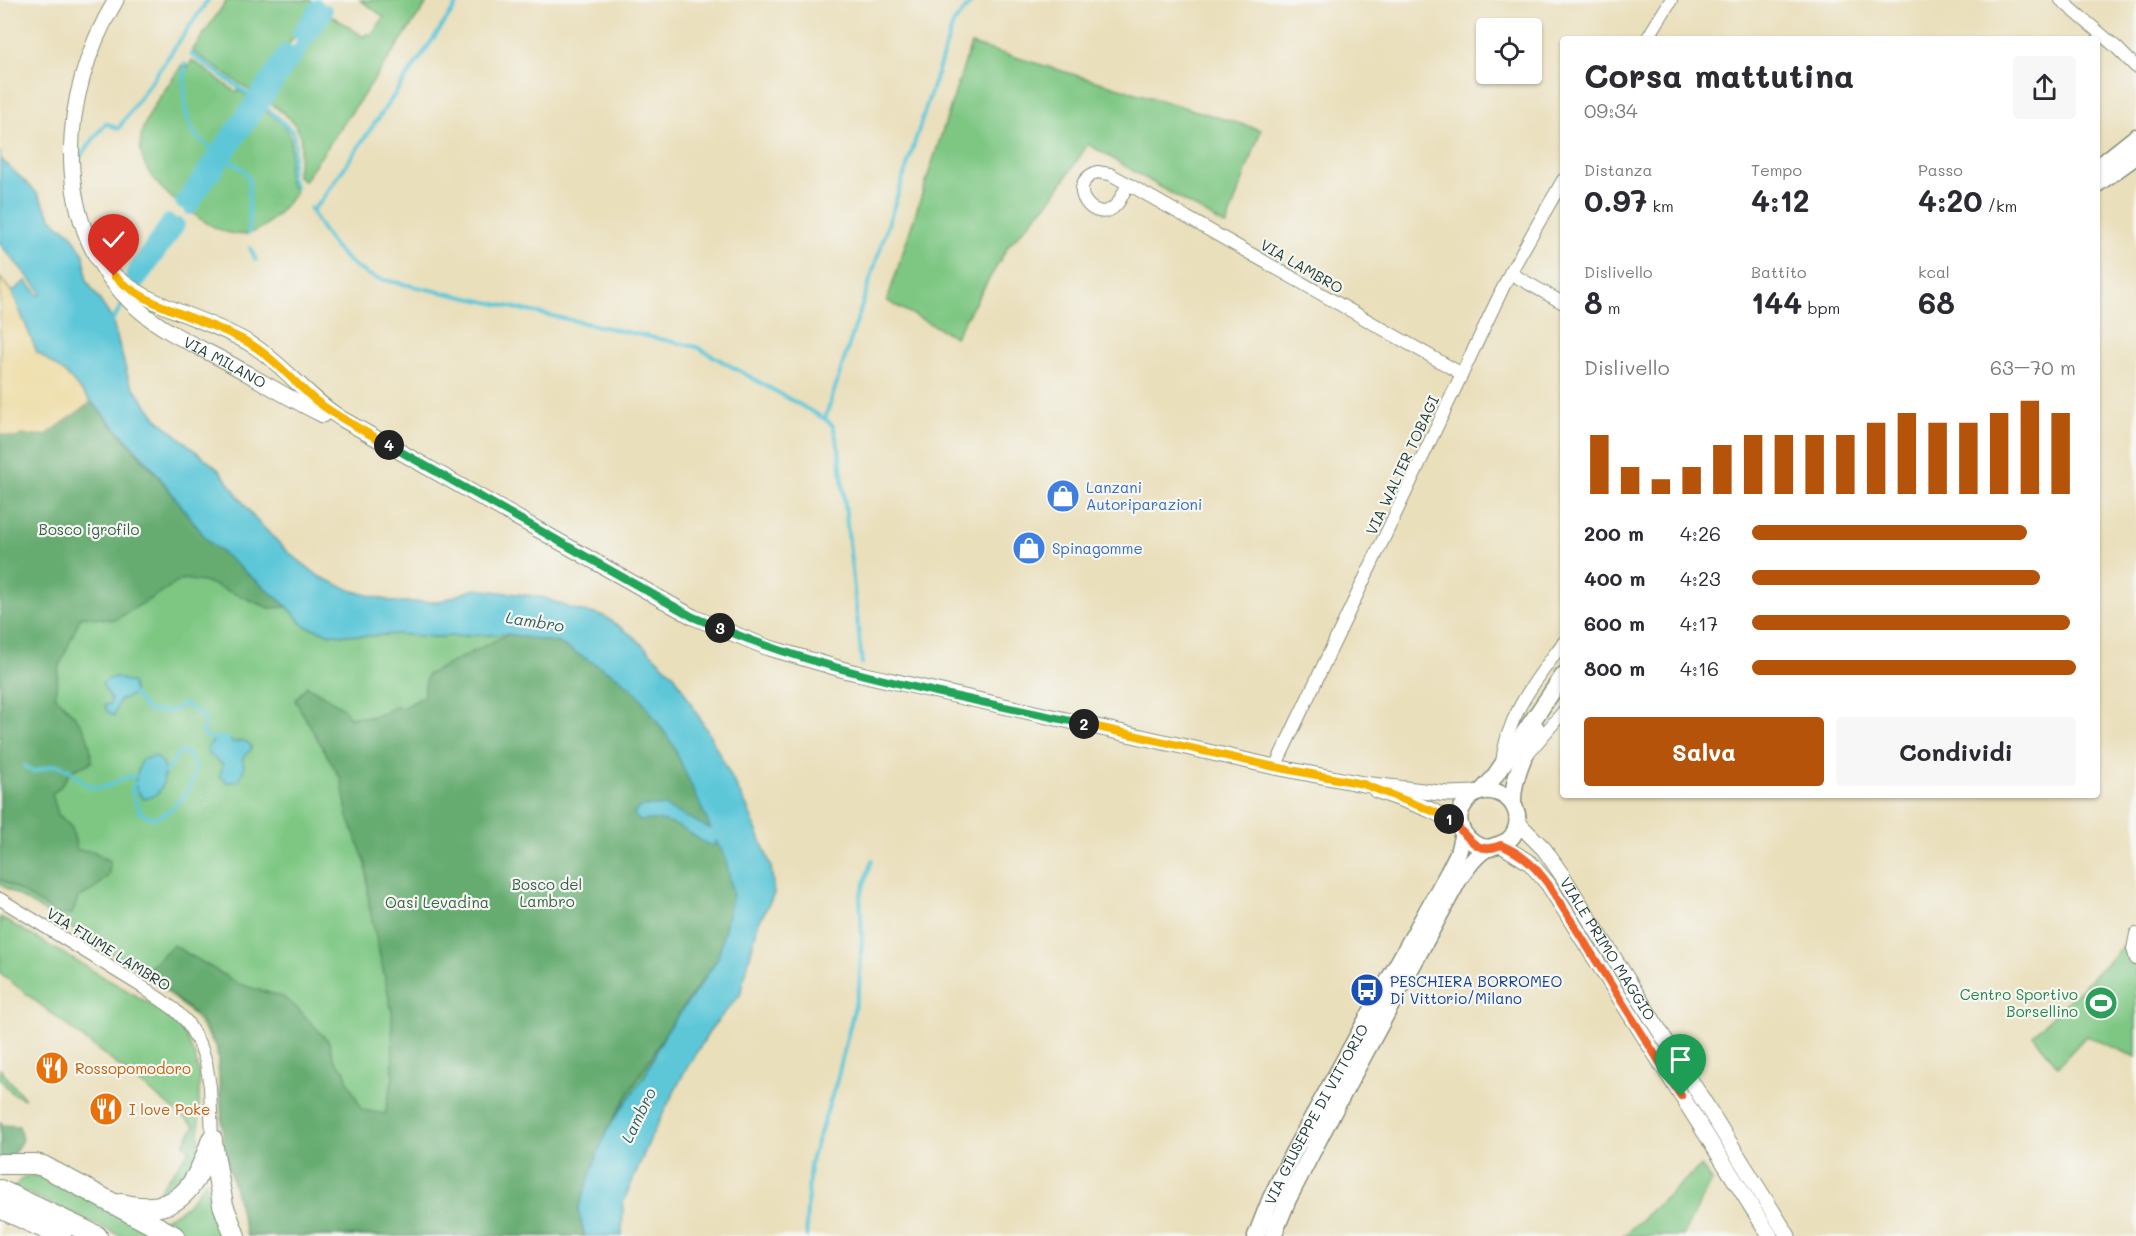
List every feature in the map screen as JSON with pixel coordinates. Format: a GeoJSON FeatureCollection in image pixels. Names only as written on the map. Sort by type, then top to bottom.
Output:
{"type":"FeatureCollection","features":[{"type":"Feature","properties":{"kind":"main road"},"geometry":{"type":"LineString","coordinates":[[2100,181],[2128,152],[2136,137]]}},
{"type":"Feature","properties":{"kind":"main road"},"geometry":{"type":"LineString","coordinates":[[2100,166],[2128,152]]}},
{"type":"Feature","properties":{"kind":"main road","name":"VIA GIUSEPPE DI VITTORIO"},"geometry":{"type":"LineString","coordinates":[[1256,1236],[1270,1198],[1290,1158],[1458,853],[1463,832],[1460,817],[1462,807],[1502,766],[1560,680]]}},
{"type":"Feature","properties":{"kind":"main road","name":"VIA GIUSEPPE DI VITTORIO"},"geometry":{"type":"LineString","coordinates":[[1273,1236],[1288,1199],[1452,890],[1473,862],[1512,836],[1515,812],[1513,794],[1522,760],[1552,692]]}},
{"type":"Feature","properties":{"kind":"main road"},"geometry":{"type":"LineString","coordinates":[[1479,792],[1499,792],[1507,797],[1515,812]]}},
{"type":"Feature","properties":{"kind":"main road"},"geometry":{"type":"LineString","coordinates":[[1463,832],[1475,845],[1496,846]]}},
{"type":"Feature","properties":{"kind":"main road"},"geometry":{"type":"LineString","coordinates":[[101,1198],[136,1208],[158,1207],[173,1201],[197,1178],[212,1139]]}},
{"type":"Feature","properties":{"kind":"main road"},"geometry":{"type":"LineString","coordinates":[[212,1139],[223,1205],[235,1236]]}},
{"type":"Feature","properties":{"kind":"main road"},"geometry":{"type":"LineString","coordinates":[[0,1164],[43,1166],[174,1236]]}},
{"type":"Feature","properties":{"kind":"main road"},"geometry":{"type":"LineString","coordinates":[[1,1197],[13,1173],[26,1164]]}},
{"type":"Feature","properties":{"kind":"main road"},"geometry":{"type":"LineString","coordinates":[[1,1197],[61,1236]]}},
{"type":"Feature","properties":{"kind":"main road"},"geometry":{"type":"LineString","coordinates":[[1,1197],[97,1236]]}},
{"type":"Feature","properties":{"kind":"street","name":"VIA MILANO"},"geometry":{"type":"LineString","coordinates":[[116,0],[100,30],[89,60],[75,108],[71,137],[71,173],[76,202],[85,230],[102,264],[131,302],[168,330],[321,414],[370,434]]}},
{"type":"Feature","properties":{"kind":"street"},"geometry":{"type":"LineString","coordinates":[[1649,36],[1671,0]]}},
{"type":"Feature","properties":{"kind":"street"},"geometry":{"type":"LineString","coordinates":[[2061,0],[2136,67]]}},
{"type":"Feature","properties":{"kind":"street"},"geometry":{"type":"LineString","coordinates":[[2124,54],[2136,77]]}},
{"type":"Feature","properties":{"kind":"street"},"geometry":{"type":"LineString","coordinates":[[2100,157],[2128,152]]}},
{"type":"Feature","properties":{"kind":"street","name":"VIA LAMBRO"},"geometry":{"type":"LineString","coordinates":[[1128,184],[1462,374]]}},
{"type":"Feature","properties":{"kind":"street","name":"VIA WALTER TOBAGI"},"geometry":{"type":"LineString","coordinates":[[1275,767],[1510,273],[1560,185]]}},
{"type":"Feature","properties":{"kind":"street","name":"VIA MILANO"},"geometry":{"type":"LineString","coordinates":[[102,264],[120,281],[152,301],[224,330],[255,347],[276,363],[317,402],[370,434],[693,617],[766,647],[869,676],[1275,767],[1363,784],[1448,794],[1479,792]]}},
{"type":"Feature","properties":{"kind":"street"},"geometry":{"type":"LineString","coordinates":[[1510,273],[1560,301]]}},
{"type":"Feature","properties":{"kind":"street","name":"VIA GIUSEPPE DI VITTORIO"},"geometry":{"type":"LineString","coordinates":[[1502,766],[1506,739],[1516,710],[1560,647]]}},
{"type":"Feature","properties":{"kind":"street","name":"VIA GIUSEPPE DI VITTORIO"},"geometry":{"type":"LineString","coordinates":[[1522,760],[1560,716]]}},
{"type":"Feature","properties":{"kind":"street","name":"VIA MILANO"},"geometry":{"type":"LineString","coordinates":[[1363,784],[1435,812],[1449,819],[1463,832]]}},
{"type":"Feature","properties":{"kind":"street","name":"VIALE PRIMO MAGGIO"},"geometry":{"type":"LineString","coordinates":[[1515,812],[1522,827],[1544,849],[1562,875],[1788,1236]]}},
{"type":"Feature","properties":{"kind":"street","name":"VIALE PRIMO MAGGIO"},"geometry":{"type":"LineString","coordinates":[[1496,846],[1530,862],[1548,884],[1770,1236]]}},
{"type":"Feature","properties":{"kind":"street","name":"VIA FIUME LAMBRO"},"geometry":{"type":"LineString","coordinates":[[0,899],[137,983],[174,1009],[187,1022],[198,1040],[206,1062],[210,1087],[212,1139]]}},
{"type":"Feature","properties":{"kind":"street"},"geometry":{"type":"LineString","coordinates":[[2136,934],[2133,949],[2136,959]]}},
{"type":"Feature","properties":{"kind":"green space"},"geometry":{"type":"Polygon","coordinates":[[[227,0],[310,0],[316,5],[255,94],[192,51],[227,0]]]}},
{"type":"Feature","properties":{"kind":"green space"},"geometry":{"type":"Polygon","coordinates":[[[360,0],[429,0],[304,181],[297,176],[301,147],[299,132],[291,120],[268,102],[329,14],[364,37],[367,33],[371,36],[384,17],[360,0]]]}},
{"type":"Feature","properties":{"kind":"green space"},"geometry":{"type":"Polygon","coordinates":[[[971,44],[1261,130],[1226,226],[1088,144],[1050,201],[1009,245],[955,337],[887,301],[971,44]]]}},
{"type":"Feature","properties":{"kind":"green space"},"geometry":{"type":"Polygon","coordinates":[[[192,60],[236,92],[238,90],[251,98],[178,203],[158,184],[146,167],[141,151],[141,135],[147,119],[168,85],[182,65],[188,67],[192,60]]]}},
{"type":"Feature","properties":{"kind":"green space"},"geometry":{"type":"Polygon","coordinates":[[[263,109],[286,128],[290,137],[291,152],[288,172],[291,185],[296,192],[284,207],[261,228],[250,233],[224,232],[192,213],[263,109]]]}},
{"type":"Feature","properties":{"kind":"green space","name":"Oasi Levadina"},"geometry":{"type":"Polygon","coordinates":[[[91,402],[159,477],[208,541],[288,607],[305,626],[331,634],[365,636],[398,634],[435,637],[508,634],[718,958],[666,1032],[578,1210],[585,1236],[247,1236],[224,1148],[217,1048],[195,1017],[157,982],[0,884],[0,434],[46,435],[91,402]]]}},
{"type":"Feature","properties":{"kind":"green space","name":"Bosco igrofilo"},"geometry":{"type":"Polygon","coordinates":[[[91,402],[159,477],[208,541],[288,607],[269,608],[209,583],[183,579],[115,620],[81,616],[59,667],[55,696],[70,711],[85,732],[89,741],[92,762],[71,771],[52,794],[58,814],[72,828],[77,850],[93,851],[110,861],[109,875],[93,890],[78,898],[72,914],[59,915],[0,879],[0,434],[16,438],[21,435],[46,435],[91,402]]]}},
{"type":"Feature","properties":{"kind":"green space","name":"Bosco del Lambro"},"geometry":{"type":"Polygon","coordinates":[[[508,634],[559,643],[618,677],[638,694],[672,743],[726,859],[733,894],[718,958],[666,1032],[608,1128],[579,1210],[584,1236],[247,1236],[224,1148],[217,1048],[199,1017],[144,973],[173,945],[239,984],[283,997],[299,1010],[329,1042],[334,1060],[345,1071],[362,1110],[385,1114],[393,1077],[392,1011],[369,906],[366,864],[348,817],[341,779],[295,700],[307,686],[342,707],[350,717],[382,714],[393,707],[404,707],[423,697],[427,675],[508,634]]]}},
{"type":"Feature","properties":{"kind":"green space"},"geometry":{"type":"Polygon","coordinates":[[[0,917],[161,1010],[179,1026],[195,1057],[199,1075],[199,1152],[195,1166],[174,1193],[151,1201],[190,1150],[183,1144],[195,1126],[0,973],[0,917]]]}},
{"type":"Feature","properties":{"kind":"green space","name":"Centro Sportivo Borsellino"},"geometry":{"type":"Polygon","coordinates":[[[2125,945],[2136,971],[2136,1057],[2086,1036],[2058,1066],[2033,1035],[2125,945]]]}},
{"type":"Feature","properties":{"kind":"green space"},"geometry":{"type":"Polygon","coordinates":[[[0,1069],[25,1099],[13,1094],[0,1079],[0,1069]]]}},
{"type":"Feature","properties":{"kind":"green space"},"geometry":{"type":"Polygon","coordinates":[[[0,1123],[19,1126],[22,1140],[12,1156],[0,1158],[0,1123]]]}},
{"type":"Feature","properties":{"kind":"green space"},"geometry":{"type":"Polygon","coordinates":[[[1701,1166],[1711,1181],[1683,1236],[1623,1236],[1701,1166]]]}},
{"type":"Feature","properties":{"kind":"green space"},"geometry":{"type":"Polygon","coordinates":[[[41,1175],[157,1236],[121,1236],[14,1187],[24,1177],[41,1175]]]}},
{"type":"Feature","properties":{"kind":"green space"},"geometry":{"type":"Polygon","coordinates":[[[206,1180],[211,1214],[220,1236],[182,1236],[153,1222],[178,1212],[195,1196],[206,1180]]]}},
{"type":"Feature","properties":{"kind":"sand"},"geometry":{"type":"Polygon","coordinates":[[[0,278],[12,292],[37,352],[67,374],[91,402],[46,435],[21,435],[16,438],[0,434],[0,278]]]}},
{"type":"Feature","properties":{"kind":"water","name":"Lambro"},"geometry":{"type":"Polygon","coordinates":[[[0,151],[1,159],[37,193],[51,217],[58,225],[70,232],[84,255],[87,281],[112,319],[129,381],[156,418],[220,471],[255,519],[288,552],[320,577],[353,591],[394,602],[438,602],[475,589],[542,597],[573,609],[604,616],[633,636],[675,676],[709,734],[748,809],[771,866],[774,894],[758,924],[740,995],[713,1026],[686,1069],[652,1135],[623,1203],[622,1236],[585,1236],[578,1210],[608,1128],[645,1075],[666,1032],[718,958],[733,894],[726,859],[716,841],[713,846],[673,824],[661,820],[640,821],[633,814],[642,806],[664,806],[711,829],[672,743],[638,694],[618,677],[559,643],[508,634],[435,637],[398,634],[365,636],[331,634],[305,626],[288,607],[208,541],[152,467],[66,374],[37,352],[12,292],[26,281],[39,295],[42,293],[0,244],[0,151]]]}},
{"type":"Feature","properties":{"kind":"water"},"geometry":{"type":"Polygon","coordinates":[[[116,677],[132,683],[134,694],[119,701],[114,716],[106,710],[105,705],[110,704],[111,699],[102,684],[116,677]]]}},
{"type":"Feature","properties":{"kind":"water"},"geometry":{"type":"Polygon","coordinates":[[[216,738],[229,739],[233,743],[245,741],[251,746],[242,759],[243,771],[237,782],[227,782],[220,776],[223,765],[208,753],[208,747],[216,738]]]}},
{"type":"Feature","properties":{"kind":"water"},"geometry":{"type":"Polygon","coordinates":[[[155,756],[163,763],[162,787],[155,795],[144,799],[136,789],[136,776],[141,760],[155,756]]]}},
{"type":"Feature","properties":{"kind":"waterway"},"geometry":{"type":"LineString","coordinates":[[79,158],[106,123],[118,129],[208,0]]}},
{"type":"Feature","properties":{"kind":"waterway"},"geometry":{"type":"LineString","coordinates":[[311,211],[321,201],[460,0]]}},
{"type":"Feature","properties":{"kind":"waterway"},"geometry":{"type":"LineString","coordinates":[[825,419],[953,24],[973,0]]}},
{"type":"Feature","properties":{"kind":"waterway"},"geometry":{"type":"LineString","coordinates":[[299,33],[317,6]]}},
{"type":"Feature","properties":{"kind":"waterway"},"geometry":{"type":"LineString","coordinates":[[308,38],[326,11]]}},
{"type":"Feature","properties":{"kind":"waterway"},"geometry":{"type":"LineString","coordinates":[[276,84],[304,43]]}},
{"type":"Feature","properties":{"kind":"waterway"},"geometry":{"type":"LineString","coordinates":[[267,79],[286,51]]}},
{"type":"Feature","properties":{"kind":"waterway"},"geometry":{"type":"LineString","coordinates":[[191,54],[251,96]]}},
{"type":"Feature","properties":{"kind":"waterway"},"geometry":{"type":"LineString","coordinates":[[185,64],[187,117],[190,126],[203,142]]}},
{"type":"Feature","properties":{"kind":"waterway"},"geometry":{"type":"LineString","coordinates":[[237,123],[265,82]]}},
{"type":"Feature","properties":{"kind":"waterway"},"geometry":{"type":"LineString","coordinates":[[245,129],[273,88]]}},
{"type":"Feature","properties":{"kind":"waterway"},"geometry":{"type":"LineString","coordinates":[[266,107],[293,132],[295,145],[290,176],[296,188]]}},
{"type":"Feature","properties":{"kind":"waterway"},"geometry":{"type":"LineString","coordinates":[[204,170],[233,128]]}},
{"type":"Feature","properties":{"kind":"waterway"},"geometry":{"type":"LineString","coordinates":[[213,175],[241,134]]}},
{"type":"Feature","properties":{"kind":"waterway"},"geometry":{"type":"LineString","coordinates":[[207,145],[214,150]]}},
{"type":"Feature","properties":{"kind":"waterway"},"geometry":{"type":"LineString","coordinates":[[230,161],[244,170],[249,179],[249,233]]}},
{"type":"Feature","properties":{"kind":"waterway"},"geometry":{"type":"LineString","coordinates":[[182,202],[201,175]]}},
{"type":"Feature","properties":{"kind":"waterway"},"geometry":{"type":"LineString","coordinates":[[190,208],[209,179]]}},
{"type":"Feature","properties":{"kind":"waterway"},"geometry":{"type":"LineString","coordinates":[[310,208],[336,249],[353,265],[375,278],[697,347],[825,419],[833,426],[839,449],[862,664]]}},
{"type":"Feature","properties":{"kind":"waterway"},"geometry":{"type":"LineString","coordinates":[[160,234],[169,221]]}},
{"type":"Feature","properties":{"kind":"waterway"},"geometry":{"type":"LineString","coordinates":[[168,240],[178,225]]}},
{"type":"Feature","properties":{"kind":"waterway"},"geometry":{"type":"LineString","coordinates":[[132,275],[155,241]]}},
{"type":"Feature","properties":{"kind":"waterway"},"geometry":{"type":"LineString","coordinates":[[138,282],[165,244]]}},
{"type":"Feature","properties":{"kind":"waterway"},"geometry":{"type":"LineString","coordinates":[[250,248],[256,260]]}},
{"type":"Feature","properties":{"kind":"waterway"},"geometry":{"type":"LineString","coordinates":[[112,321],[124,302]]}},
{"type":"Feature","properties":{"kind":"waterway"},"geometry":{"type":"LineString","coordinates":[[134,694],[148,711],[172,711],[186,704],[203,717],[205,723],[202,732],[207,738],[229,739]]}},
{"type":"Feature","properties":{"kind":"waterway"},"geometry":{"type":"LineString","coordinates":[[134,783],[132,792],[141,813],[157,817],[180,801],[191,785],[195,767],[187,753],[178,752],[173,763],[165,772]]}},
{"type":"Feature","properties":{"kind":"waterway"},"geometry":{"type":"LineString","coordinates":[[25,766],[33,772],[56,765],[67,769],[87,785],[98,788],[135,776]]}},
{"type":"Feature","properties":{"kind":"waterway"},"geometry":{"type":"LineString","coordinates":[[807,1236],[810,1164],[837,1080],[859,988],[862,939],[860,897],[872,860]]}},
{"type":"Feature","properties":{"kind":"place","name":"Lanzani Autoriparazioni"},"geometry":{"type":"Point","coordinates":[1063,496]}},
{"type":"Feature","properties":{"kind":"place","name":"Spinagomme"},"geometry":{"type":"Point","coordinates":[1029,548]}},
{"type":"Feature","properties":{"kind":"place","name":"PESCHIERA BORROMEO Di Vittorio/Milano"},"geometry":{"type":"Point","coordinates":[1367,990]}},
{"type":"Feature","properties":{"kind":"place","name":"Centro Sportivo Borsellino"},"geometry":{"type":"Point","coordinates":[2101,1003]}},
{"type":"Feature","properties":{"kind":"place","name":"Rossopomodoro"},"geometry":{"type":"Point","coordinates":[52,1068]}},
{"type":"Feature","properties":{"kind":"place","name":"I love Poke"},"geometry":{"type":"Point","coordinates":[106,1109]}},
{"type":"Feature","properties":{"kind":"route"},"geometry":{"type":"LineString","coordinates":[[114,276],[161,305],[218,327],[261,351],[317,402],[337,416],[693,617],[766,647],[848,670],[1275,767],[1363,784],[1449,819],[1462,830],[1468,840],[1478,846],[1490,848],[1501,845],[1516,852],[1536,868],[1548,884],[1681,1096]]}}]}
